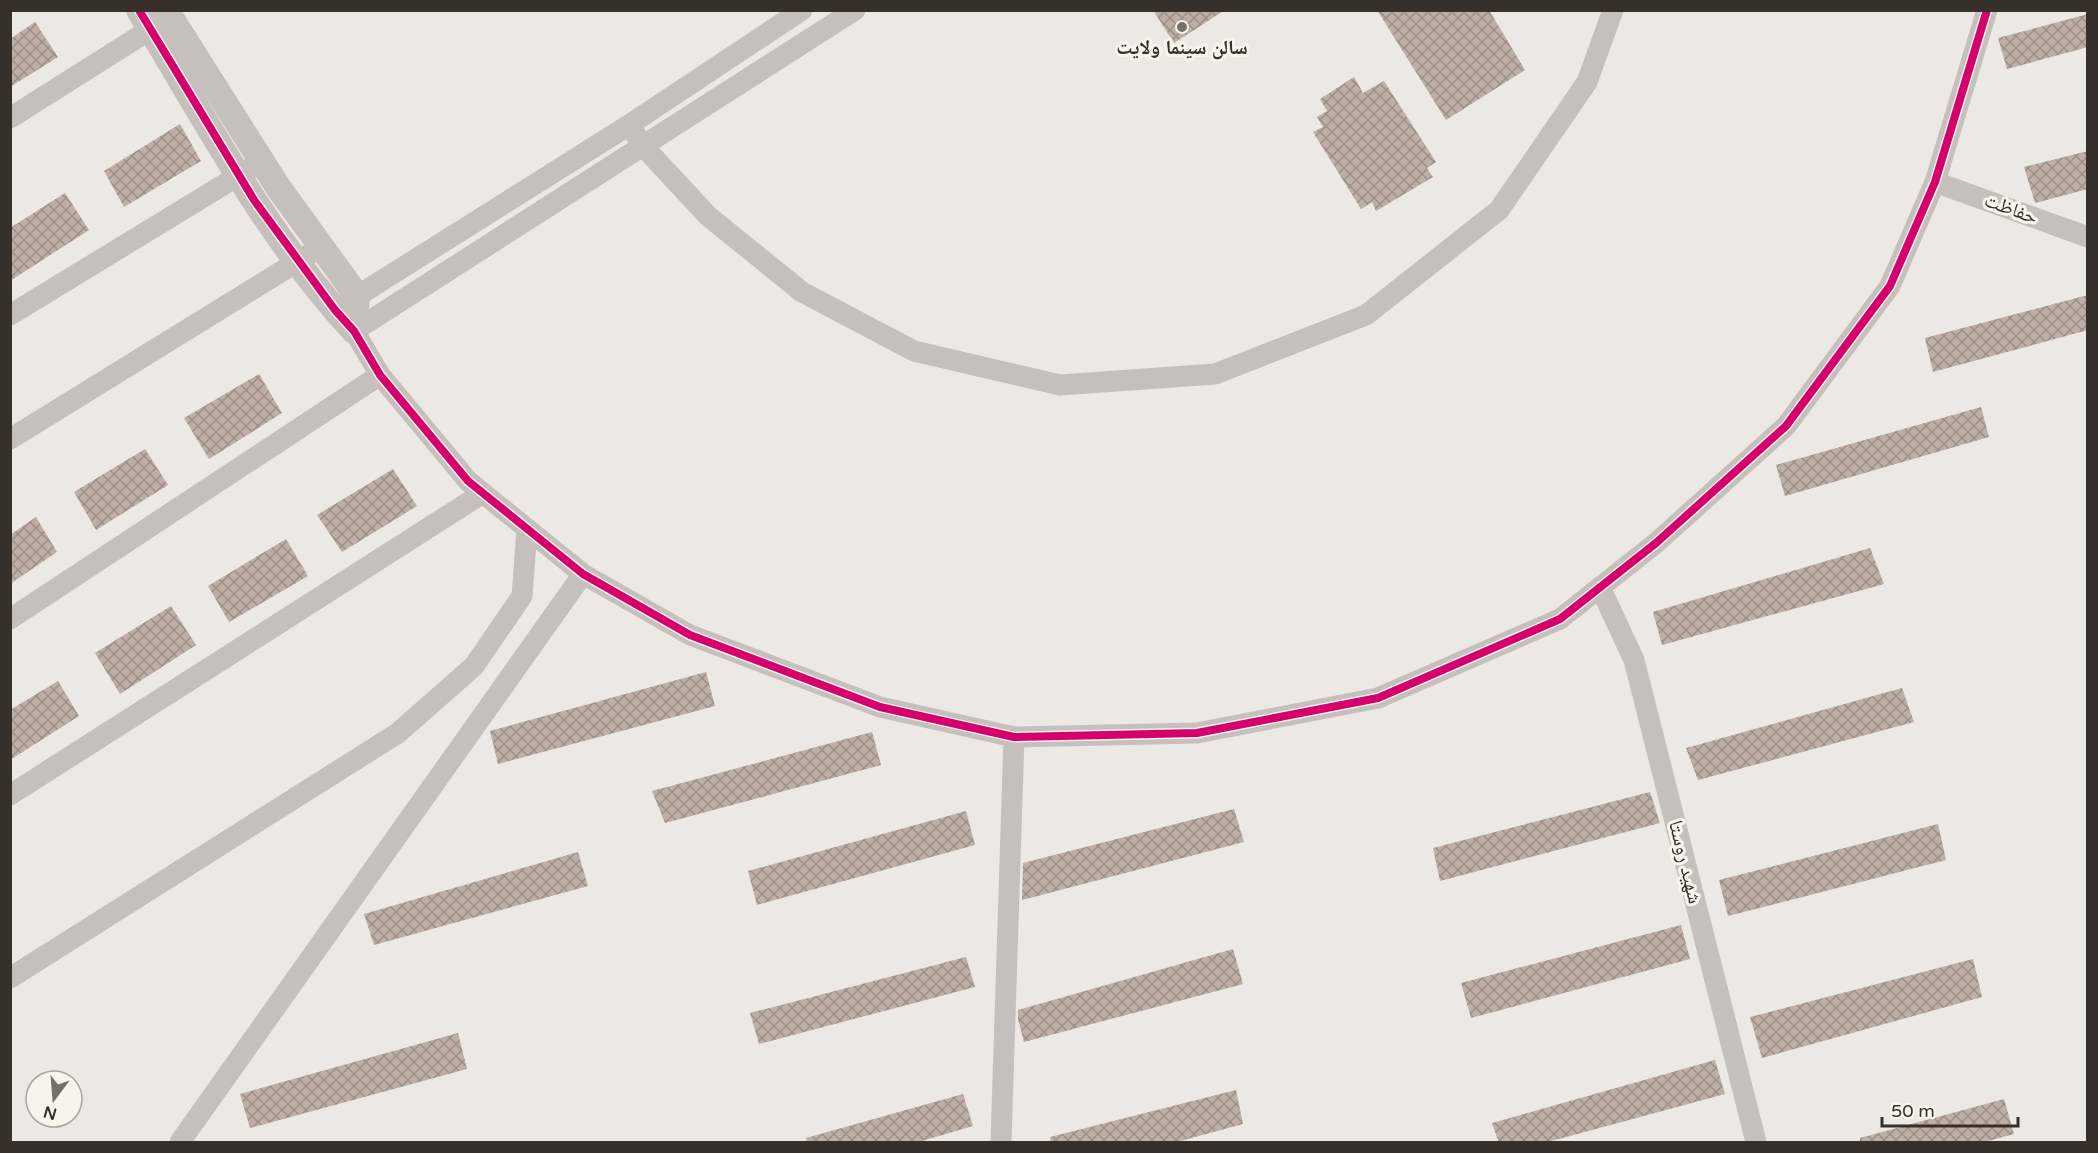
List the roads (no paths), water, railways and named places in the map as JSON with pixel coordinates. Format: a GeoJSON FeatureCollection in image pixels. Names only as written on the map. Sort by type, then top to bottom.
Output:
{"type":"FeatureCollection","features":[{"type":"Feature","properties":{"kind":"street"},"geometry":{"type":"LineString","coordinates":[[335,310],[629,125],[802,10]]}},
{"type":"Feature","properties":{"kind":"street"},"geometry":{"type":"LineString","coordinates":[[354,331],[855,10]]}},
{"type":"Feature","properties":{"kind":"street"},"geometry":{"type":"LineString","coordinates":[[629,125],[644,147],[708,216],[802,292],[914,351],[1060,385],[1215,374],[1366,315],[1499,210],[1587,82],[1613,10]]}},
{"type":"Feature","properties":{"kind":"street"},"geometry":{"type":"LineString","coordinates":[[156,17],[238,176],[298,261],[354,331],[380,375],[468,481],[583,574],[690,635],[880,707],[1014,737],[1197,733],[1378,698],[1560,619],[1656,543],[1786,426],[1890,286],[1935,182],[1987,10]]}},
{"type":"Feature","properties":{"kind":"street"},"geometry":{"type":"LineString","coordinates":[[156,17],[262,161],[357,296],[354,331]]}},
{"type":"Feature","properties":{"kind":"street"},"geometry":{"type":"LineString","coordinates":[[10,118],[156,17]]}},
{"type":"Feature","properties":{"kind":"street"},"geometry":{"type":"LineString","coordinates":[[10,315],[262,161]]}},
{"type":"Feature","properties":{"kind":"street","name":"حفاظت"},"geometry":{"type":"LineString","coordinates":[[1935,182],[2088,237]]}},
{"type":"Feature","properties":{"kind":"street"},"geometry":{"type":"LineString","coordinates":[[10,438],[321,247]]}},
{"type":"Feature","properties":{"kind":"street"},"geometry":{"type":"LineString","coordinates":[[10,619],[380,375]]}},
{"type":"Feature","properties":{"kind":"street"},"geometry":{"type":"LineString","coordinates":[[10,795],[483,493]]}},
{"type":"Feature","properties":{"kind":"street"},"geometry":{"type":"LineString","coordinates":[[10,978],[398,733],[474,666],[522,596],[526,529]]}},
{"type":"Feature","properties":{"kind":"street"},"geometry":{"type":"LineString","coordinates":[[180,1143],[583,574]]}},
{"type":"Feature","properties":{"kind":"street","name":"شهید روستا"},"geometry":{"type":"LineString","coordinates":[[1600,587],[1634,660],[1756,1143]]}},
{"type":"Feature","properties":{"kind":"street"},"geometry":{"type":"LineString","coordinates":[[1001,1143],[1014,737]]}},
{"type":"Feature","properties":{"kind":"place","name":"سالن سینما ولایت"},"geometry":{"type":"Point","coordinates":[1182,27]}}]}
